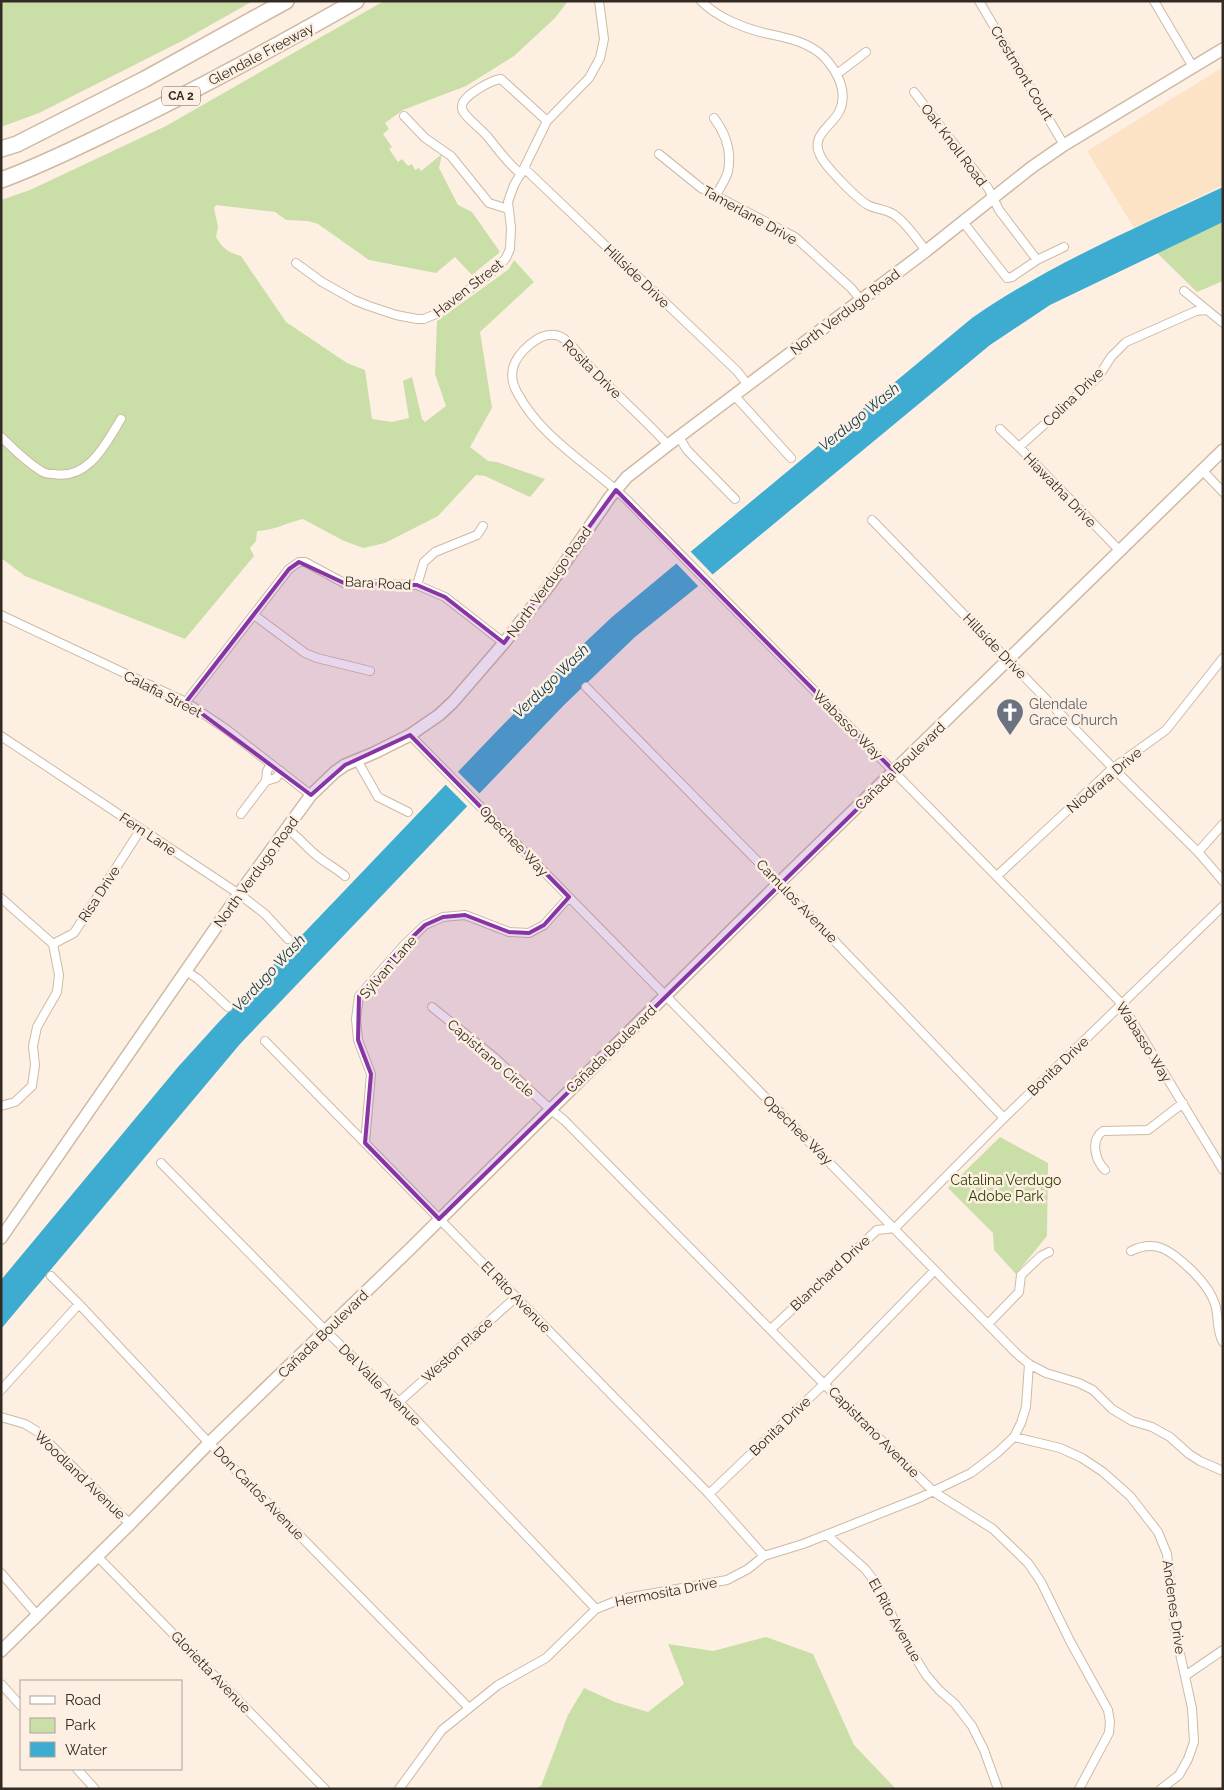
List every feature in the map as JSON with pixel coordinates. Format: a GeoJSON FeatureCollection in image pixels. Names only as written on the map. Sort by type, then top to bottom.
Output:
{"type":"FeatureCollection","features":[{"type":"Feature","properties":{"kind":"highway","name":"CA 2"},"geometry":{"type":"LineString","coordinates":[[1,149],[17,144],[145,79],[286,1]]}},
{"type":"Feature","properties":{"kind":"highway","name":"Glendale Freeway"},"geometry":{"type":"LineString","coordinates":[[1,180],[70,151],[145,115],[356,1]]}},
{"type":"Feature","properties":{"kind":"main road","name":"North Verdugo Road"},"geometry":{"type":"LineString","coordinates":[[1,1238],[239,894],[312,795],[335,772],[410,735],[439,715],[453,702],[504,643],[551,583],[627,477],[964,222],[1032,167],[1064,145],[1223,49]]}},
{"type":"Feature","properties":{"kind":"main road","name":"Cañada Boulevard"},"geometry":{"type":"LineString","coordinates":[[1,1651],[779,883],[895,772],[1223,450]]}},
{"type":"Feature","properties":{"kind":"street","name":"Haven Street"},"geometry":{"type":"LineString","coordinates":[[296,262],[322,282],[354,300],[396,315],[424,319],[438,314],[502,264],[512,241],[508,209],[509,196],[546,121],[589,78],[600,58],[604,40],[599,1]]}},
{"type":"Feature","properties":{"kind":"street"},"geometry":{"type":"LineString","coordinates":[[701,1],[709,9],[731,21],[768,34],[799,41],[824,57],[838,74],[842,90],[842,102],[840,110],[819,135],[818,148],[821,157],[835,174],[866,204],[886,210],[898,217],[926,251]]}},
{"type":"Feature","properties":{"kind":"street","name":"Crestmont Court"},"geometry":{"type":"LineString","coordinates":[[979,1],[1064,145]]}},
{"type":"Feature","properties":{"kind":"street"},"geometry":{"type":"LineString","coordinates":[[1154,1],[1193,67]]}},
{"type":"Feature","properties":{"kind":"street"},"geometry":{"type":"LineString","coordinates":[[838,74],[866,52]]}},
{"type":"Feature","properties":{"kind":"street","name":"Hillside Drive"},"geometry":{"type":"LineString","coordinates":[[546,121],[501,79],[493,81],[464,99],[462,104],[463,112],[487,136],[513,168],[523,171],[737,371],[748,385]]}},
{"type":"Feature","properties":{"kind":"street","name":"Oak Knoll Road"},"geometry":{"type":"LineString","coordinates":[[914,92],[988,188],[999,210],[1037,260]]}},
{"type":"Feature","properties":{"kind":"street"},"geometry":{"type":"LineString","coordinates":[[404,116],[425,138],[443,148],[451,156],[489,203],[508,209]]}},
{"type":"Feature","properties":{"kind":"street"},"geometry":{"type":"LineString","coordinates":[[714,118],[723,130],[729,148],[728,173],[715,197]]}},
{"type":"Feature","properties":{"kind":"street","name":"Tamerlane Drive"},"geometry":{"type":"LineString","coordinates":[[659,154],[700,188],[794,237],[851,288],[861,300]]}},
{"type":"Feature","properties":{"kind":"street"},"geometry":{"type":"LineString","coordinates":[[964,222],[1007,278],[1012,277],[1037,260],[1064,247]]}},
{"type":"Feature","properties":{"kind":"street"},"geometry":{"type":"LineString","coordinates":[[1184,291],[1223,323]]}},
{"type":"Feature","properties":{"kind":"street","name":"Colina Drive"},"geometry":{"type":"LineString","coordinates":[[1019,447],[1099,376],[1111,358],[1126,342],[1196,311],[1207,310]]}},
{"type":"Feature","properties":{"kind":"street","name":"Rosita Drive"},"geometry":{"type":"LineString","coordinates":[[513,368],[527,348],[539,338],[557,335],[573,348],[599,377],[668,445]]}},
{"type":"Feature","properties":{"kind":"street","name":"Wabasso Way"},"geometry":{"type":"LineString","coordinates":[[513,368],[512,381],[516,392],[530,414],[559,444],[616,490],[998,875],[1122,1004],[1223,1170]]}},
{"type":"Feature","properties":{"kind":"street"},"geometry":{"type":"LineString","coordinates":[[734,395],[791,458]]}},
{"type":"Feature","properties":{"kind":"street"},"geometry":{"type":"LineString","coordinates":[[1,437],[44,472],[60,475],[74,473],[97,457],[121,419]]}},
{"type":"Feature","properties":{"kind":"street","name":"Hiawatha Drive"},"geometry":{"type":"LineString","coordinates":[[1000,430],[1019,447],[1120,551]]}},
{"type":"Feature","properties":{"kind":"street"},"geometry":{"type":"LineString","coordinates":[[679,437],[687,450],[735,500]]}},
{"type":"Feature","properties":{"kind":"street"},"geometry":{"type":"LineString","coordinates":[[1202,470],[1223,492]]}},
{"type":"Feature","properties":{"kind":"street","name":"Hillside Drive"},"geometry":{"type":"LineString","coordinates":[[872,520],[1113,768],[1198,852],[1223,881]]}},
{"type":"Feature","properties":{"kind":"street"},"geometry":{"type":"LineString","coordinates":[[417,584],[424,562],[435,552],[477,535],[483,526]]}},
{"type":"Feature","properties":{"kind":"street","name":"Bara Road"},"geometry":{"type":"LineString","coordinates":[[254,615],[289,569],[299,562],[305,562],[344,583],[417,584],[445,597],[504,643]]}},
{"type":"Feature","properties":{"kind":"street","name":"Calafia Street"},"geometry":{"type":"LineString","coordinates":[[1,615],[186,702],[226,729],[312,795]]}},
{"type":"Feature","properties":{"kind":"street"},"geometry":{"type":"LineString","coordinates":[[186,702],[254,615],[305,653],[317,658],[370,671]]}},
{"type":"Feature","properties":{"kind":"street","name":"Niodrara Drive"},"geometry":{"type":"LineString","coordinates":[[998,875],[1113,768],[1166,730],[1223,658]]}},
{"type":"Feature","properties":{"kind":"street","name":"Camulos Avenue"},"geometry":{"type":"LineString","coordinates":[[586,687],[779,883],[1004,1118]]}},
{"type":"Feature","properties":{"kind":"street","name":"Opechee Way"},"geometry":{"type":"LineString","coordinates":[[410,735],[1017,1354],[1029,1364],[1046,1373],[1079,1383],[1093,1390],[1112,1409],[1132,1421],[1152,1427],[1170,1437],[1200,1462],[1223,1471]]}},
{"type":"Feature","properties":{"kind":"street","name":"Fern Lane"},"geometry":{"type":"LineString","coordinates":[[1,736],[239,894],[265,914],[288,939]]}},
{"type":"Feature","properties":{"kind":"street"},"geometry":{"type":"LineString","coordinates":[[357,760],[378,797],[408,812]]}},
{"type":"Feature","properties":{"kind":"street"},"geometry":{"type":"LineString","coordinates":[[241,814],[266,781],[267,771],[272,764]]}},
{"type":"Feature","properties":{"kind":"street"},"geometry":{"type":"LineString","coordinates":[[266,781],[276,778],[281,772]]}},
{"type":"Feature","properties":{"kind":"street"},"geometry":{"type":"LineString","coordinates":[[1198,852],[1223,824]]}},
{"type":"Feature","properties":{"kind":"street","name":"Risa Drive"},"geometry":{"type":"LineString","coordinates":[[53,944],[74,933],[141,829]]}},
{"type":"Feature","properties":{"kind":"street"},"geometry":{"type":"LineString","coordinates":[[287,829],[296,835],[318,857],[334,866],[345,876]]}},
{"type":"Feature","properties":{"kind":"street","name":"Sylvan Lane"},"geometry":{"type":"LineString","coordinates":[[365,1143],[371,1074],[358,1040],[356,1020],[359,996],[405,944],[425,925],[443,917],[465,916],[509,932],[529,933],[544,925],[569,897]]}},
{"type":"Feature","properties":{"kind":"street"},"geometry":{"type":"LineString","coordinates":[[1,898],[53,944],[59,975],[57,992],[37,1027],[33,1046],[35,1065],[32,1086],[15,1102],[1,1106]]}},
{"type":"Feature","properties":{"kind":"street","name":"Bonita Drive"},"geometry":{"type":"LineString","coordinates":[[895,1228],[1004,1118],[1223,906]]}},
{"type":"Feature","properties":{"kind":"street"},"geometry":{"type":"LineString","coordinates":[[186,971],[198,979],[228,1007]]}},
{"type":"Feature","properties":{"kind":"street","name":"Capistrano Circle"},"geometry":{"type":"LineString","coordinates":[[432,1007],[494,1057],[550,1109]]}},
{"type":"Feature","properties":{"kind":"street","name":"El Rito Avenue"},"geometry":{"type":"LineString","coordinates":[[265,1041],[709,1494],[764,1556]]}},
{"type":"Feature","properties":{"kind":"street"},"geometry":{"type":"LineString","coordinates":[[1104,1170],[1097,1162],[1095,1144],[1098,1135],[1103,1132],[1148,1130],[1183,1103]]}},
{"type":"Feature","properties":{"kind":"street","name":"Capistrano Avenue"},"geometry":{"type":"LineString","coordinates":[[550,1109],[564,1120],[824,1384],[934,1492],[994,1529],[1028,1563],[1041,1582],[1070,1641],[1108,1710],[1109,1733],[1079,1789]]}},
{"type":"Feature","properties":{"kind":"street","name":"Del Valle Avenue"},"geometry":{"type":"LineString","coordinates":[[161,1163],[326,1331],[399,1402],[596,1609]]}},
{"type":"Feature","properties":{"kind":"street","name":"Blanchard Drive"},"geometry":{"type":"LineString","coordinates":[[771,1329],[877,1230],[895,1228]]}},
{"type":"Feature","properties":{"kind":"street"},"geometry":{"type":"LineString","coordinates":[[1130,1251],[1140,1247],[1159,1247],[1173,1253],[1197,1275],[1210,1294],[1215,1306],[1223,1342]]}},
{"type":"Feature","properties":{"kind":"street"},"geometry":{"type":"LineString","coordinates":[[988,1324],[1019,1292],[1021,1275],[1041,1256],[1049,1252]]}},
{"type":"Feature","properties":{"kind":"street","name":"Bonita Drive"},"geometry":{"type":"LineString","coordinates":[[709,1494],[824,1384],[935,1270]]}},
{"type":"Feature","properties":{"kind":"street","name":"Don Carlos Avenue"},"geometry":{"type":"LineString","coordinates":[[51,1276],[210,1443],[469,1708]]}},
{"type":"Feature","properties":{"kind":"street","name":"Weston Place"},"geometry":{"type":"LineString","coordinates":[[399,1402],[515,1298]]}},
{"type":"Feature","properties":{"kind":"street"},"geometry":{"type":"LineString","coordinates":[[1,1390],[79,1304]]}},
{"type":"Feature","properties":{"kind":"street","name":"Hermosita Drive"},"geometry":{"type":"LineString","coordinates":[[399,1789],[442,1730],[498,1685],[546,1658],[596,1609],[620,1599],[727,1580],[748,1569],[764,1556],[826,1535],[934,1492],[971,1472],[997,1453],[1014,1437],[1026,1407],[1029,1364]]}},
{"type":"Feature","properties":{"kind":"street","name":"Woodland Avenue"},"geometry":{"type":"LineString","coordinates":[[1,1417],[24,1424],[38,1432],[130,1524]]}},
{"type":"Feature","properties":{"kind":"street","name":"Andenes Drive"},"geometry":{"type":"LineString","coordinates":[[1014,1437],[1060,1448],[1082,1458],[1103,1472],[1130,1496],[1158,1532],[1167,1554],[1175,1631],[1192,1708],[1194,1742],[1188,1759],[1178,1775],[1164,1788]]}},
{"type":"Feature","properties":{"kind":"street","name":"El Rito Avenue"},"geometry":{"type":"LineString","coordinates":[[826,1535],[865,1569],[876,1583],[901,1634],[926,1675],[955,1704],[972,1726],[984,1750],[998,1789]]}},
{"type":"Feature","properties":{"kind":"street","name":"Glorietta Avenue"},"geometry":{"type":"LineString","coordinates":[[97,1556],[325,1789]]}},
{"type":"Feature","properties":{"kind":"street"},"geometry":{"type":"LineString","coordinates":[[1,1573],[38,1616]]}},
{"type":"Feature","properties":{"kind":"street"},"geometry":{"type":"LineString","coordinates":[[1185,1676],[1223,1650]]}},
{"type":"Feature","properties":{"kind":"street"},"geometry":{"type":"LineString","coordinates":[[1,1684],[20,1705]]}},
{"type":"Feature","properties":{"kind":"street"},"geometry":{"type":"LineString","coordinates":[[78,1770],[95,1789]]}},
{"type":"Feature","properties":{"kind":"highlighted area"},"geometry":{"type":"Polygon","coordinates":[[[616,490],[895,772],[439,1219],[365,1143],[371,1074],[358,1040],[359,996],[405,944],[425,925],[443,917],[465,915],[509,932],[529,933],[544,925],[569,897],[410,735],[345,765],[311,795],[186,702],[289,569],[299,562],[344,583],[417,585],[445,597],[504,643],[616,490]]]}},
{"type":"Feature","properties":{"kind":"shaded area"},"geometry":{"type":"Polygon","coordinates":[[[1223,67],[1223,185],[1134,228],[1087,151],[1223,67]]]}},
{"type":"Feature","properties":{"kind":"green space"},"geometry":{"type":"Polygon","coordinates":[[[1,1],[253,1],[182,41],[39,113],[1,127],[1,1]]]}},
{"type":"Feature","properties":{"kind":"green space"},"geometry":{"type":"Polygon","coordinates":[[[384,1],[568,1],[555,18],[514,56],[466,86],[403,110],[385,123],[389,129],[383,134],[392,147],[389,149],[398,162],[402,159],[408,166],[412,164],[415,170],[419,168],[421,171],[442,154],[439,168],[458,205],[472,212],[500,252],[472,275],[455,257],[436,273],[369,260],[318,224],[308,221],[286,220],[275,212],[216,205],[214,208],[218,227],[216,237],[226,250],[241,256],[286,322],[347,363],[365,370],[372,419],[392,422],[409,418],[403,381],[412,377],[422,419],[425,422],[446,406],[435,374],[437,321],[509,269],[514,260],[534,282],[480,332],[492,408],[470,447],[488,461],[497,462],[545,479],[530,497],[485,476],[476,475],[438,516],[385,543],[363,548],[344,541],[303,519],[269,530],[257,531],[256,541],[250,548],[254,556],[185,639],[25,576],[1,558],[1,200],[30,190],[166,126],[384,1]]]}},
{"type":"Feature","properties":{"kind":"green space"},"geometry":{"type":"Polygon","coordinates":[[[1223,222],[1223,281],[1197,292],[1157,253],[1223,222]]]}},
{"type":"Feature","properties":{"kind":"green space","name":"Catalina Verdugo Adobe Park"},"geometry":{"type":"Polygon","coordinates":[[[1000,1137],[1048,1163],[1047,1236],[1016,1274],[994,1250],[993,1233],[948,1188],[1000,1137]]]}},
{"type":"Feature","properties":{"kind":"green space"},"geometry":{"type":"Polygon","coordinates":[[[766,1637],[813,1654],[854,1745],[896,1789],[533,1789],[541,1786],[568,1715],[584,1688],[615,1702],[648,1712],[684,1684],[668,1644],[713,1651],[766,1637]]]}},
{"type":"Feature","properties":{"kind":"water","name":"Verdugo Wash"},"geometry":{"type":"Polygon","coordinates":[[[1223,187],[1223,222],[1050,305],[990,345],[635,637],[564,705],[240,1044],[1,1329],[1,1280],[178,1067],[496,732],[612,617],[972,318],[1063,263],[1223,187]]]}},
{"type":"Feature","properties":{"kind":"pier"},"geometry":{"type":"Polygon","coordinates":[[[690,551],[715,577],[700,588],[676,563],[690,551]]]}},
{"type":"Feature","properties":{"kind":"pier"},"geometry":{"type":"Polygon","coordinates":[[[456,770],[481,795],[469,808],[444,783],[456,770]]]}},
{"type":"Feature","properties":{"kind":"place","name":"Glendale Grace Church"},"geometry":{"type":"Point","coordinates":[1010,736]}}]}
